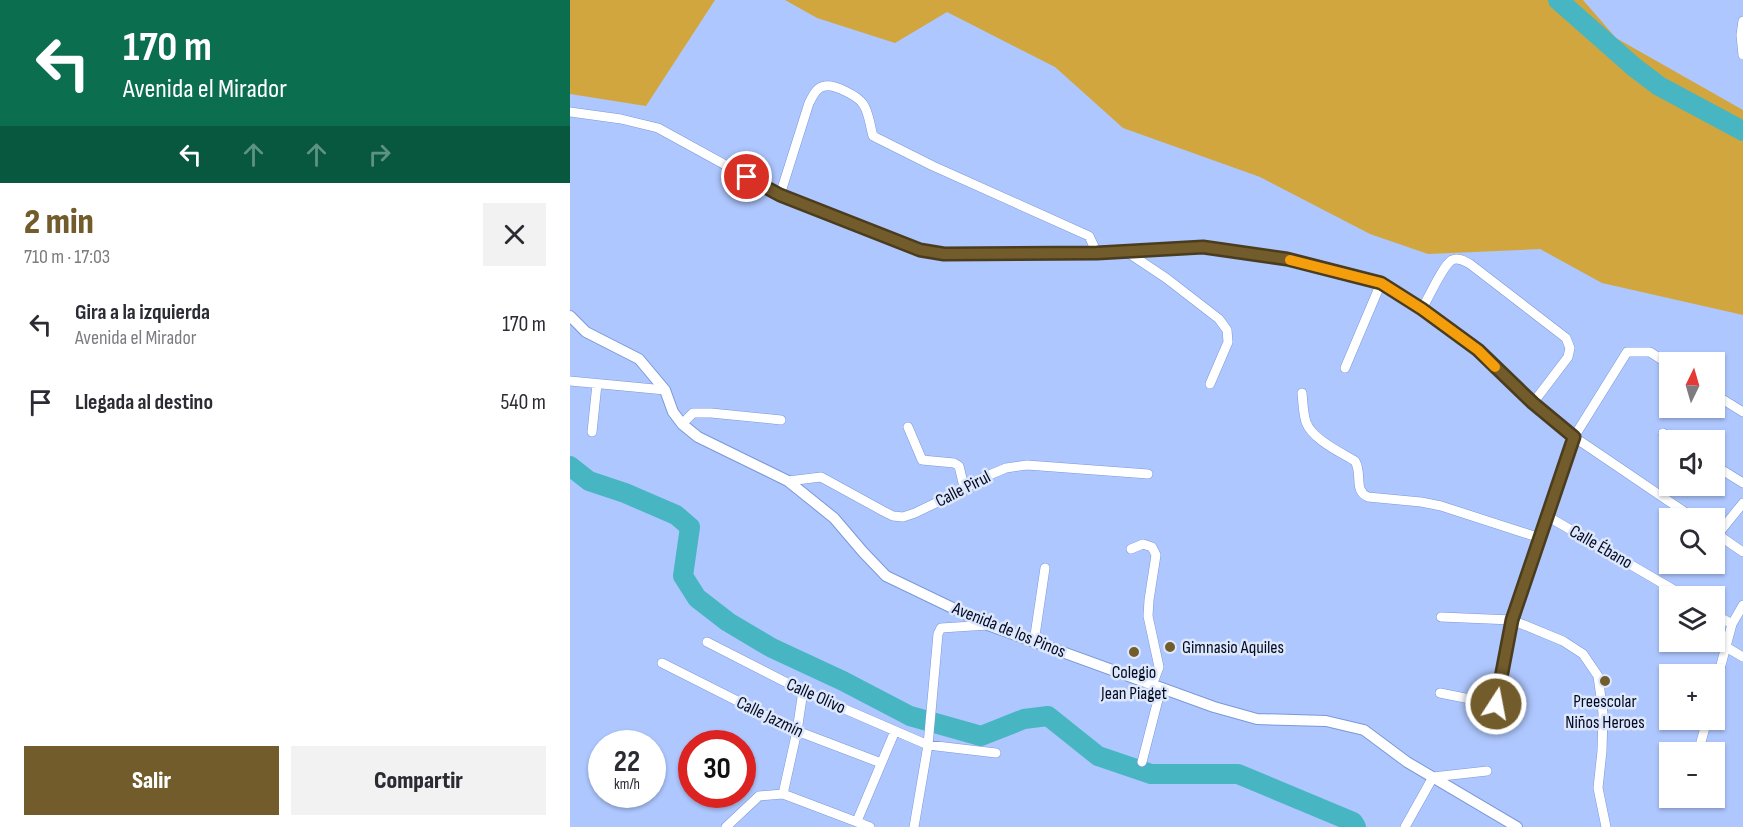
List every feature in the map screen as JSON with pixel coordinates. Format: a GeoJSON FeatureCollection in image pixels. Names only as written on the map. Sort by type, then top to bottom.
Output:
{"type":"FeatureCollection","features":[{"type":"Feature","properties":{"kind":"street"},"geometry":{"type":"LineString","coordinates":[[1743,21],[1741,35],[1743,56]]}},
{"type":"Feature","properties":{"kind":"street"},"geometry":{"type":"LineString","coordinates":[[780,195],[809,103],[817,89],[832,86],[855,96],[864,105],[873,136],[933,166],[1089,236],[1097,253]]}},
{"type":"Feature","properties":{"kind":"street"},"geometry":{"type":"LineString","coordinates":[[570,112],[621,119],[658,128],[780,195],[920,250],[944,254],[1097,253],[1203,247],[1287,259],[1381,283],[1422,309],[1478,350],[1533,403],[1574,437],[1679,508]]}},
{"type":"Feature","properties":{"kind":"street"},"geometry":{"type":"LineString","coordinates":[[1127,252],[1184,291],[1219,319],[1227,330],[1228,342],[1210,384]]}},
{"type":"Feature","properties":{"kind":"street"},"geometry":{"type":"LineString","coordinates":[[1422,309],[1446,266],[1453,260],[1460,259],[1470,264],[1566,338],[1570,348],[1568,357],[1533,403]]}},
{"type":"Feature","properties":{"kind":"street"},"geometry":{"type":"LineString","coordinates":[[1345,368],[1381,283]]}},
{"type":"Feature","properties":{"kind":"street","name":"Avenida de los Pinos"},"geometry":{"type":"LineString","coordinates":[[570,317],[586,332],[639,358],[665,390],[672,412],[682,424],[698,437],[788,481],[834,518],[886,576],[988,626],[1214,707],[1257,719],[1326,721],[1364,730],[1407,762],[1510,825]]}},
{"type":"Feature","properties":{"kind":"street"},"geometry":{"type":"LineString","coordinates":[[1440,693],[1496,704],[1512,620],[1574,437],[1627,352],[1650,352],[1659,358]]}},
{"type":"Feature","properties":{"kind":"street"},"geometry":{"type":"LineString","coordinates":[[570,381],[665,390]]}},
{"type":"Feature","properties":{"kind":"street"},"geometry":{"type":"LineString","coordinates":[[592,432],[597,384]]}},
{"type":"Feature","properties":{"kind":"street"},"geometry":{"type":"LineString","coordinates":[[1302,393],[1306,421],[1310,430],[1355,461],[1358,466],[1359,490],[1362,494],[1368,497],[1441,506],[1540,538]]}},
{"type":"Feature","properties":{"kind":"street"},"geometry":{"type":"LineString","coordinates":[[1725,401],[1743,412]]}},
{"type":"Feature","properties":{"kind":"street"},"geometry":{"type":"LineString","coordinates":[[682,424],[693,413],[781,420]]}},
{"type":"Feature","properties":{"kind":"street"},"geometry":{"type":"LineString","coordinates":[[908,427],[922,460],[954,463],[959,466],[964,487]]}},
{"type":"Feature","properties":{"kind":"street","name":"Calle Pirul"},"geometry":{"type":"LineString","coordinates":[[788,481],[821,477],[893,516],[903,517],[1006,468],[1027,465],[1148,474]]}},
{"type":"Feature","properties":{"kind":"street"},"geometry":{"type":"LineString","coordinates":[[1725,472],[1743,483]]}},
{"type":"Feature","properties":{"kind":"street"},"geometry":{"type":"LineString","coordinates":[[1725,523],[1743,503]]}},
{"type":"Feature","properties":{"kind":"street","name":"Calle Ébano"},"geometry":{"type":"LineString","coordinates":[[1547,516],[1667,586]]}},
{"type":"Feature","properties":{"kind":"street"},"geometry":{"type":"LineString","coordinates":[[1725,539],[1743,552]]}},
{"type":"Feature","properties":{"kind":"street"},"geometry":{"type":"LineString","coordinates":[[1131,549],[1143,544],[1152,547],[1156,555],[1148,616],[1158,667],[1157,686],[1142,762]]}},
{"type":"Feature","properties":{"kind":"street"},"geometry":{"type":"LineString","coordinates":[[1034,642],[1046,568]]}},
{"type":"Feature","properties":{"kind":"street"},"geometry":{"type":"LineString","coordinates":[[1721,664],[1732,624],[1743,604]]}},
{"type":"Feature","properties":{"kind":"street"},"geometry":{"type":"LineString","coordinates":[[1441,617],[1512,620],[1563,641],[1583,654],[1598,676],[1603,713],[1599,788],[1606,827]]}},
{"type":"Feature","properties":{"kind":"street"},"geometry":{"type":"LineString","coordinates":[[1725,620],[1732,624]]}},
{"type":"Feature","properties":{"kind":"street"},"geometry":{"type":"LineString","coordinates":[[914,827],[928,747],[938,634],[941,628],[988,626]]}},
{"type":"Feature","properties":{"kind":"street","name":"Calle Olivo"},"geometry":{"type":"LineString","coordinates":[[707,642],[803,691],[928,747],[996,753]]}},
{"type":"Feature","properties":{"kind":"street"},"geometry":{"type":"LineString","coordinates":[[1726,647],[1743,657]]}},
{"type":"Feature","properties":{"kind":"street","name":"Calle Jazmín"},"geometry":{"type":"LineString","coordinates":[[662,663],[797,731],[881,763]]}},
{"type":"Feature","properties":{"kind":"street"},"geometry":{"type":"LineString","coordinates":[[783,794],[803,691]]}},
{"type":"Feature","properties":{"kind":"street"},"geometry":{"type":"LineString","coordinates":[[857,821],[895,731]]}},
{"type":"Feature","properties":{"kind":"street"},"geometry":{"type":"LineString","coordinates":[[1405,827],[1433,777],[1487,771]]}},
{"type":"Feature","properties":{"kind":"street"},"geometry":{"type":"LineString","coordinates":[[726,827],[759,796],[783,794],[870,827]]}},
{"type":"Feature","properties":{"kind":"shaded area"},"geometry":{"type":"Polygon","coordinates":[[[570,0],[715,0],[646,106],[570,94],[570,0]]]}},
{"type":"Feature","properties":{"kind":"shaded area"},"geometry":{"type":"Polygon","coordinates":[[[785,0],[1583,0],[1616,38],[1743,110],[1743,315],[1602,283],[1540,249],[1428,254],[1370,234],[1260,177],[1123,128],[1055,67],[947,12],[895,43],[817,18],[785,0]]]}},
{"type":"Feature","properties":{"kind":"waterway"},"geometry":{"type":"LineString","coordinates":[[1558,0],[1659,86],[1743,131]]}},
{"type":"Feature","properties":{"kind":"waterway"},"geometry":{"type":"LineString","coordinates":[[570,466],[589,481],[625,493],[676,515],[690,527],[683,576],[697,598],[728,622],[772,648],[910,716],[981,736],[1024,719],[1048,716],[1098,756],[1151,774],[1238,774],[1353,822],[1356,827]]}},
{"type":"Feature","properties":{"kind":"slow traffic"},"geometry":{"type":"LineString","coordinates":[[1290,260],[1381,283],[1422,309],[1478,350],[1495,367]]}},
{"type":"Feature","properties":{"kind":"place","name":"Gimnasio Aquiles"},"geometry":{"type":"Point","coordinates":[1170,647]}},
{"type":"Feature","properties":{"kind":"place","name":"Colegio Jean Piaget"},"geometry":{"type":"Point","coordinates":[1134,652]}},
{"type":"Feature","properties":{"kind":"place","name":"Preescolar Niños Heroes"},"geometry":{"type":"Point","coordinates":[1605,681]}},
{"type":"Feature","properties":{"kind":"route"},"geometry":{"type":"LineString","coordinates":[[747,177],[780,195],[920,250],[944,254],[1097,253],[1203,247],[1287,259],[1381,283],[1422,309],[1478,350],[1533,403],[1574,437],[1512,620],[1496,704]]}}]}
